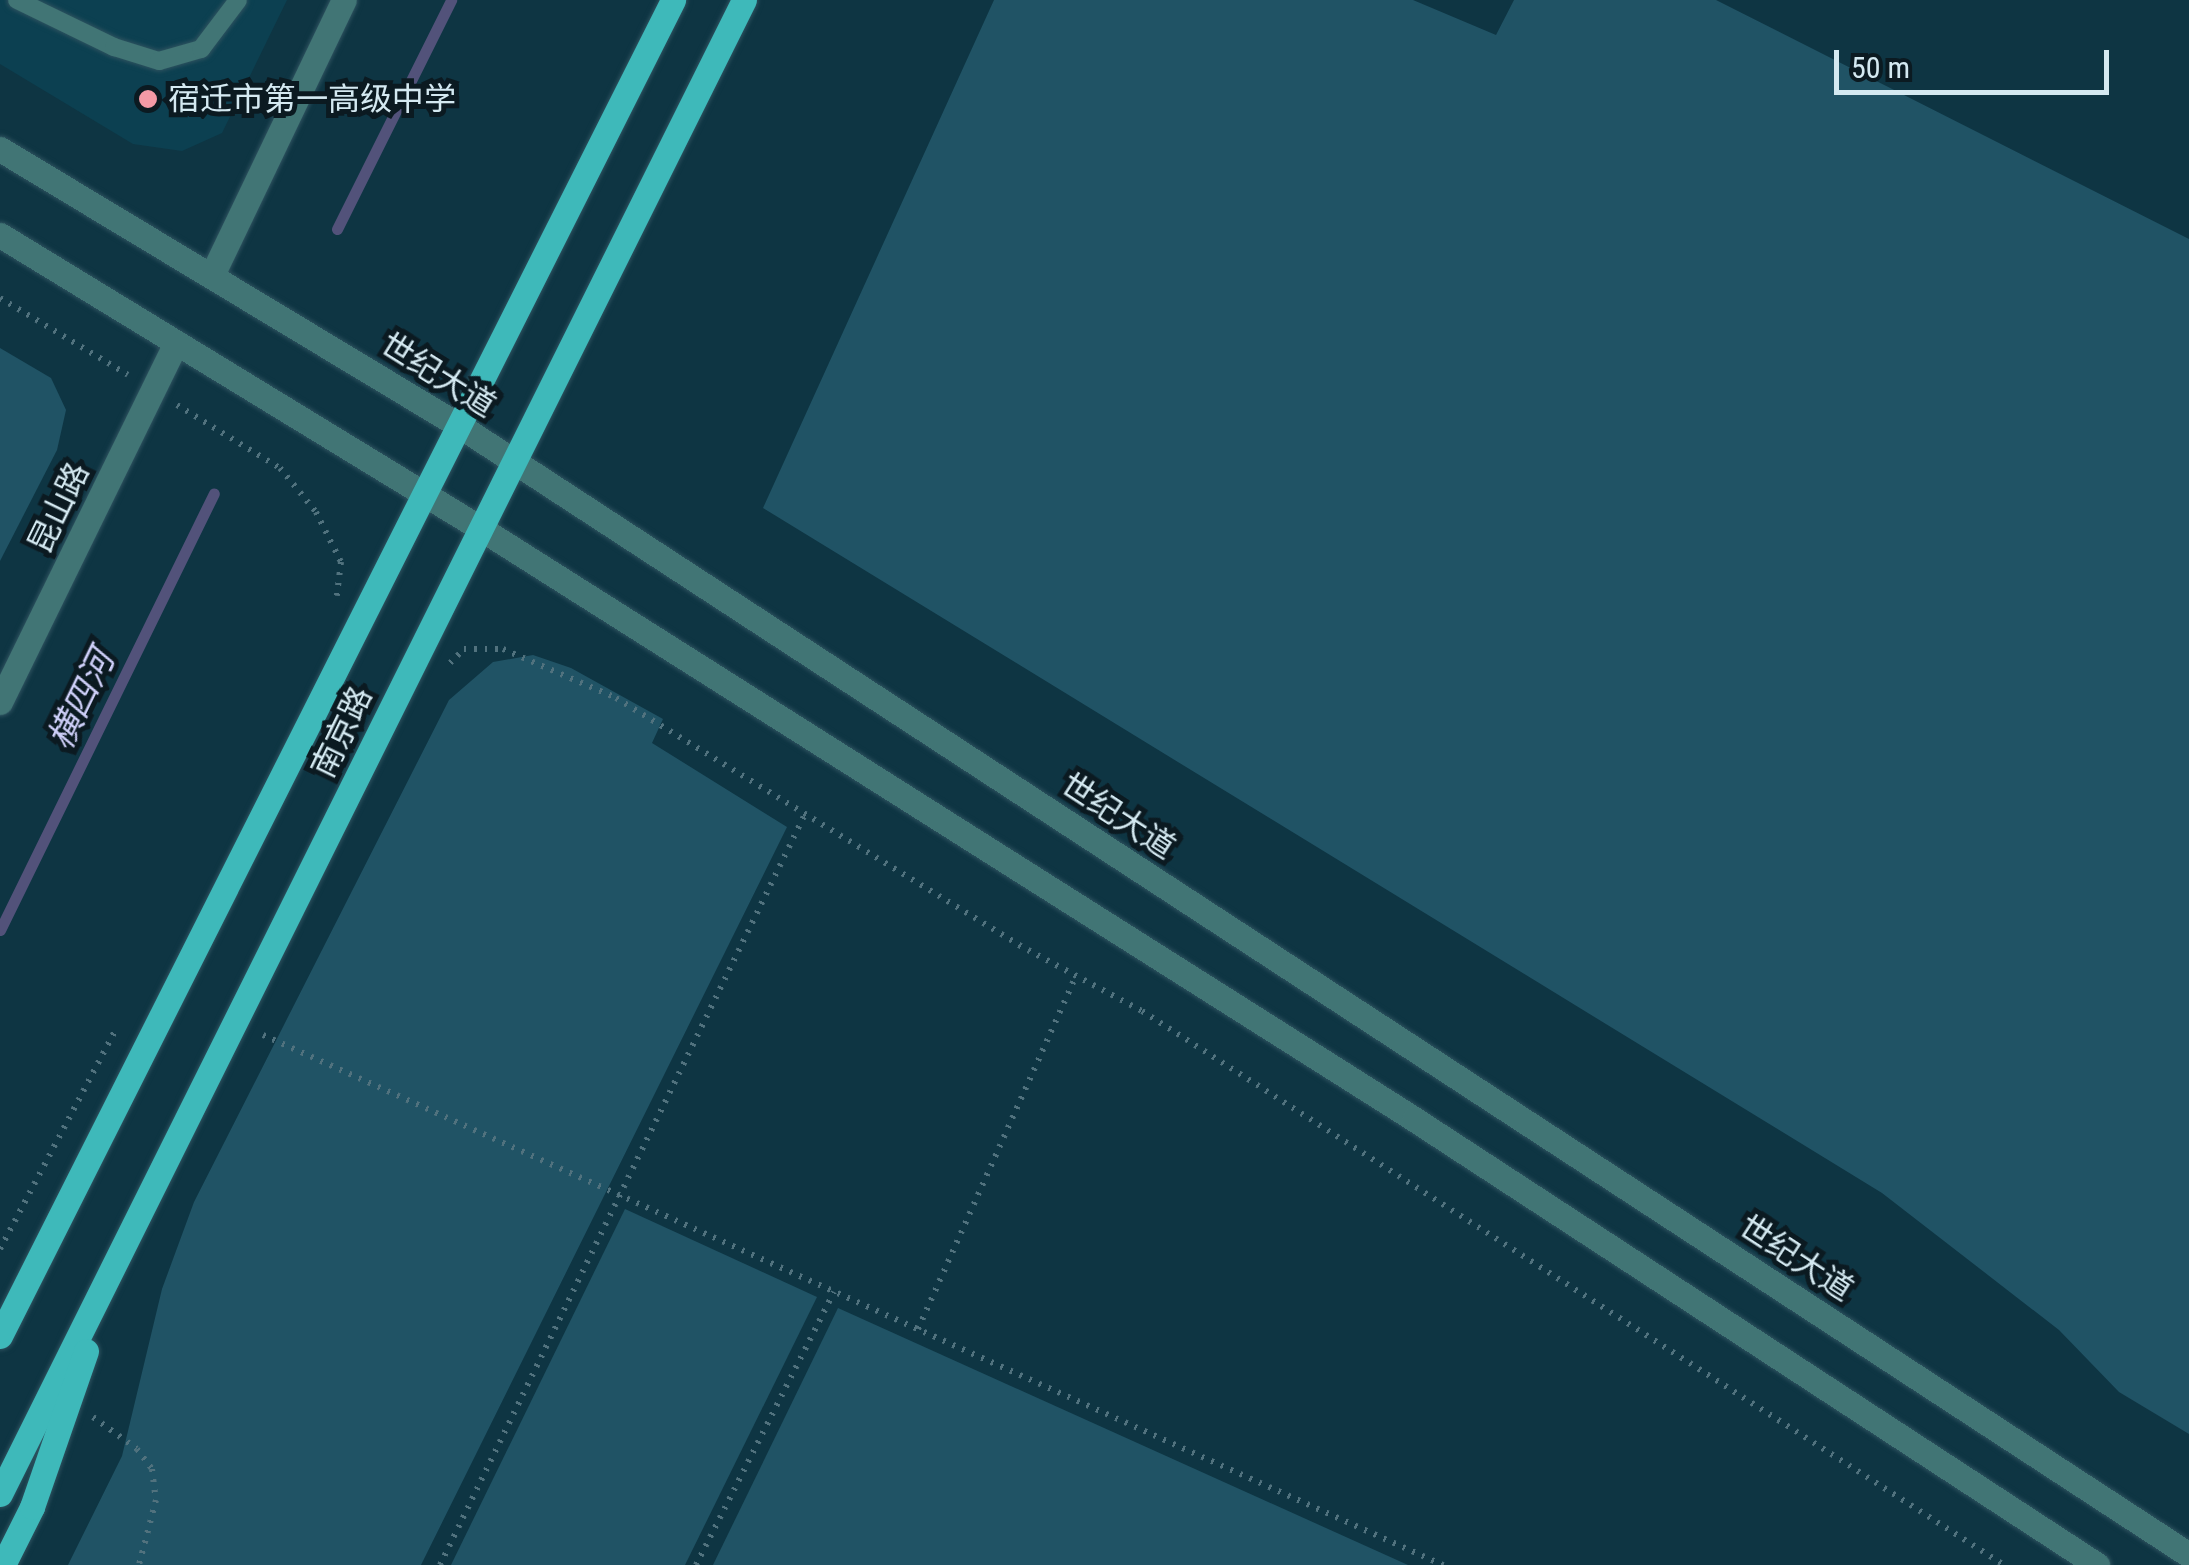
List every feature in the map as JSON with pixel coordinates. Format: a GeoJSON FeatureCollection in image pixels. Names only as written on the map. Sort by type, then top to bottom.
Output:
{"type":"FeatureCollection","features":[{"type":"Feature","properties":{"kind":"main road","name":"南京路"},"geometry":{"type":"LineString","coordinates":[[0,1336],[463,428],[673,0]]}},
{"type":"Feature","properties":{"kind":"main road","name":"南京路"},"geometry":{"type":"LineString","coordinates":[[0,1494],[744,0]]}},
{"type":"Feature","properties":{"kind":"main road"},"geometry":{"type":"LineString","coordinates":[[0,1309],[45,1246]]}},
{"type":"Feature","properties":{"kind":"main road"},"geometry":{"type":"LineString","coordinates":[[3,1565],[32,1508],[120,1252]]}},
{"type":"Feature","properties":{"kind":"street"},"geometry":{"type":"LineString","coordinates":[[212,274],[344,0]]}},
{"type":"Feature","properties":{"kind":"street","name":"世纪大道"},"geometry":{"type":"LineString","coordinates":[[0,149],[463,428],[2189,1555]]}},
{"type":"Feature","properties":{"kind":"street"},"geometry":{"type":"LineString","coordinates":[[0,235],[480,528],[1414,1119],[2098,1565]]}},
{"type":"Feature","properties":{"kind":"street","name":"昆山路"},"geometry":{"type":"LineString","coordinates":[[0,702],[176,343]]}},
{"type":"Feature","properties":{"kind":"lane"},"geometry":{"type":"LineString","coordinates":[[18,0],[114,48],[159,60],[200,48],[238,0]]}},
{"type":"Feature","properties":{"kind":"path"},"geometry":{"type":"LineString","coordinates":[[0,298],[280,468],[316,512],[341,562],[335,614]]}},
{"type":"Feature","properties":{"kind":"path"},"geometry":{"type":"LineString","coordinates":[[439,673],[464,649],[503,649],[574,676],[1076,976],[1142,1010],[2004,1565]]}},
{"type":"Feature","properties":{"kind":"path"},"geometry":{"type":"LineString","coordinates":[[440,1565],[805,814]]}},
{"type":"Feature","properties":{"kind":"path"},"geometry":{"type":"LineString","coordinates":[[918,1329],[1076,976]]}},
{"type":"Feature","properties":{"kind":"path"},"geometry":{"type":"LineString","coordinates":[[0,1250],[121,1020]]}},
{"type":"Feature","properties":{"kind":"path"},"geometry":{"type":"LineString","coordinates":[[234,1022],[1443,1565]]}},
{"type":"Feature","properties":{"kind":"path"},"geometry":{"type":"LineString","coordinates":[[696,1565],[834,1292]]}},
{"type":"Feature","properties":{"kind":"path"},"geometry":{"type":"LineString","coordinates":[[87,1434],[98,1398]]}},
{"type":"Feature","properties":{"kind":"path"},"geometry":{"type":"LineString","coordinates":[[92,1416],[137,1449],[152,1470],[156,1500],[139,1565]]}},
{"type":"Feature","properties":{"kind":"shaded area","name":"宿迁市第一高级中学"},"geometry":{"type":"Polygon","coordinates":[[[0,0],[287,0],[222,133],[182,151],[133,144],[0,64],[0,0]]]}},
{"type":"Feature","properties":{"kind":"shaded area"},"geometry":{"type":"Polygon","coordinates":[[[994,0],[1413,0],[1496,35],[1514,0],[1716,0],[2189,239],[2189,1434],[2119,1392],[2059,1330],[1882,1193],[763,508],[994,0]]]}},
{"type":"Feature","properties":{"kind":"shaded area"},"geometry":{"type":"Polygon","coordinates":[[[0,348],[51,378],[66,410],[57,450],[0,561],[0,348]]]}},
{"type":"Feature","properties":{"kind":"shaded area"},"geometry":{"type":"Polygon","coordinates":[[[533,655],[571,668],[663,719],[652,743],[787,827],[421,1565],[68,1565],[122,1456],[162,1289],[194,1202],[449,700],[493,662],[533,655]]]}},
{"type":"Feature","properties":{"kind":"shaded area"},"geometry":{"type":"Polygon","coordinates":[[[625,1209],[817,1297],[685,1565],[451,1565],[625,1209]]]}},
{"type":"Feature","properties":{"kind":"shaded area"},"geometry":{"type":"Polygon","coordinates":[[[838,1308],[1408,1565],[713,1565],[838,1308]]]}},
{"type":"Feature","properties":{"kind":"waterway","name":"横四河"},"geometry":{"type":"LineString","coordinates":[[337,229],[451,0]]}},
{"type":"Feature","properties":{"kind":"waterway","name":"横四河"},"geometry":{"type":"LineString","coordinates":[[0,930],[214,494]]}},
{"type":"Feature","properties":{"kind":"place","name":"宿迁市第一高级中学"},"geometry":{"type":"Point","coordinates":[148,99]}}]}
